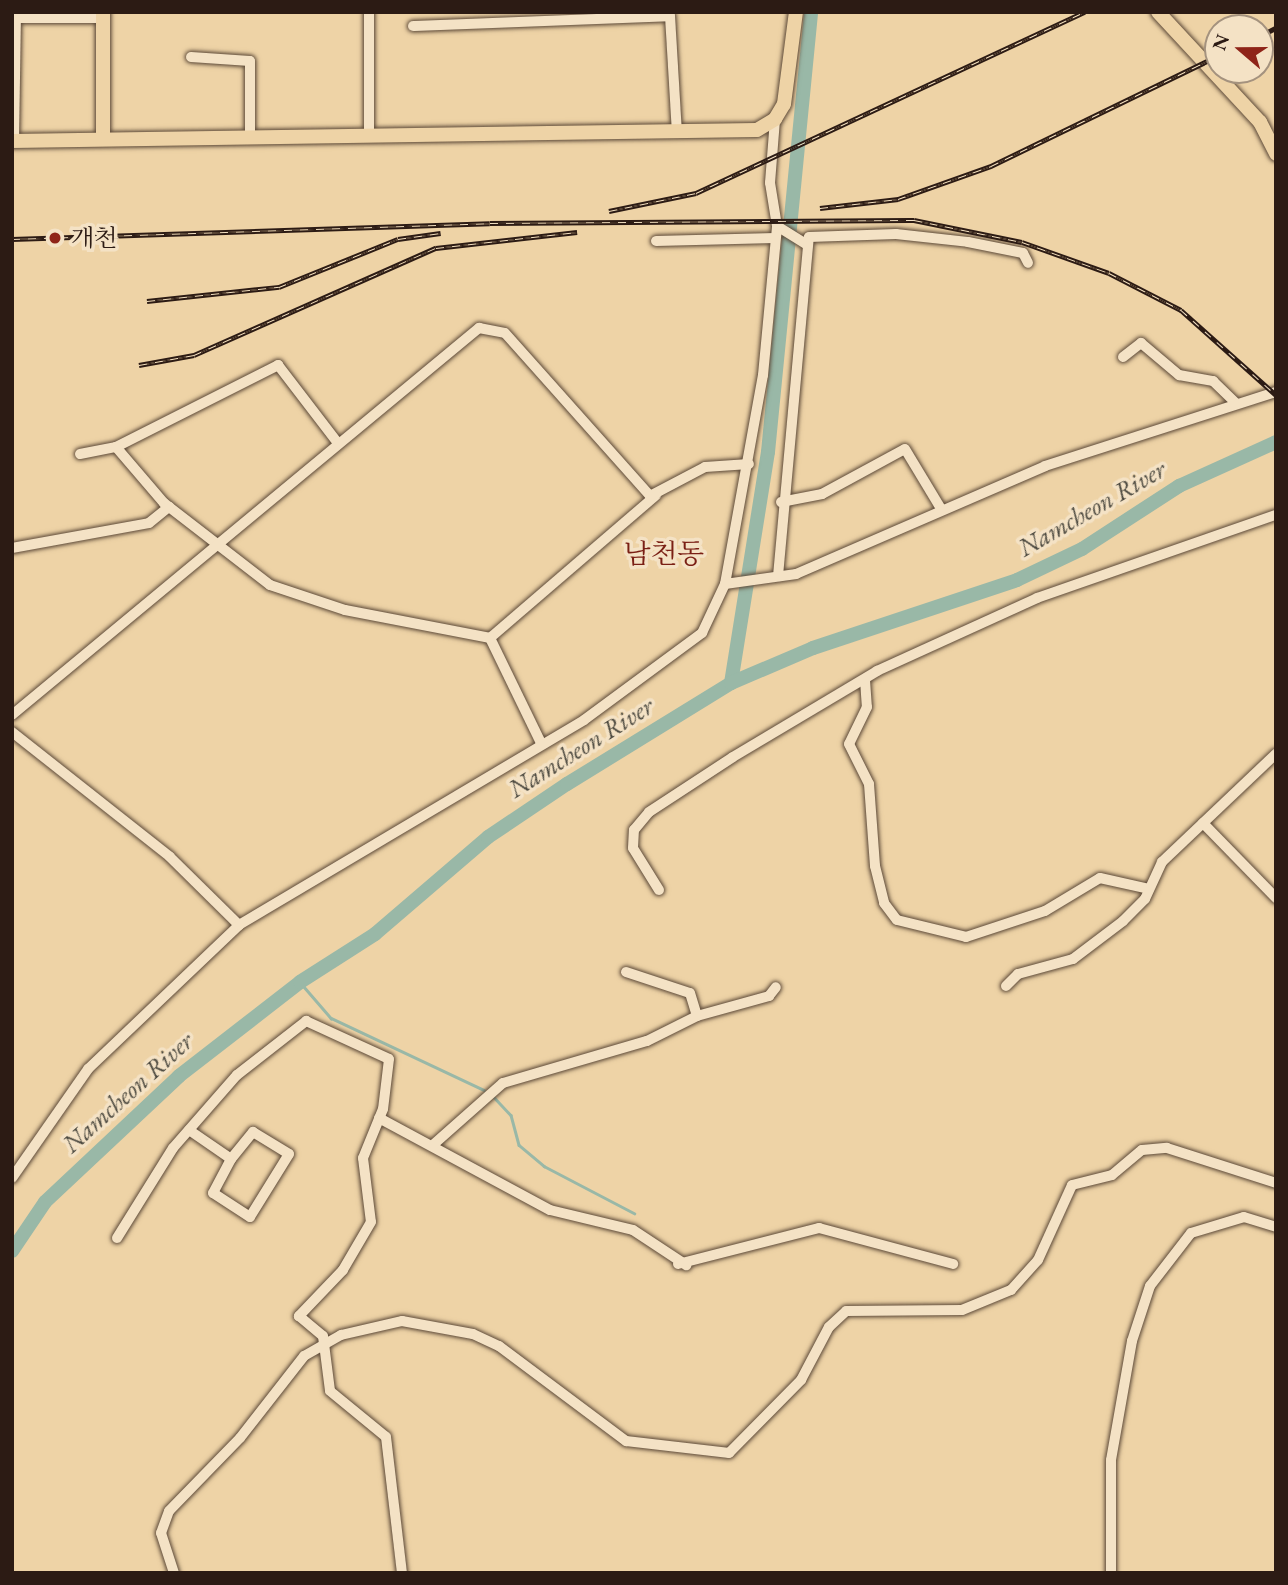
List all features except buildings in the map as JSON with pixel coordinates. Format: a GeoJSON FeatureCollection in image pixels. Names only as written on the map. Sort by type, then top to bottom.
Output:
{"type":"FeatureCollection","features":[{"type":"Feature","properties":{"kind":"main road"},"geometry":{"type":"LineString","coordinates":[[13,141],[757,130],[775,119],[785,94],[796,12]]}},
{"type":"Feature","properties":{"kind":"main road"},"geometry":{"type":"LineString","coordinates":[[1158,12],[1260,122],[1276,154]]}},
{"type":"Feature","properties":{"kind":"main road"},"geometry":{"type":"LineString","coordinates":[[103,15],[103,139]]}},
{"type":"Feature","properties":{"kind":"street"},"geometry":{"type":"LineString","coordinates":[[369,12],[369,135]]}},
{"type":"Feature","properties":{"kind":"street"},"geometry":{"type":"LineString","coordinates":[[13,141],[16,18],[103,15]]}},
{"type":"Feature","properties":{"kind":"street"},"geometry":{"type":"LineString","coordinates":[[413,26],[670,16],[677,133]]}},
{"type":"Feature","properties":{"kind":"street"},"geometry":{"type":"LineString","coordinates":[[191,57],[250,61],[250,139]]}},
{"type":"Feature","properties":{"kind":"street"},"geometry":{"type":"LineString","coordinates":[[12,1178],[89,1069],[239,925],[541,743],[584,720],[702,633],[730,584],[749,464],[777,226],[769,183],[775,119]]}},
{"type":"Feature","properties":{"kind":"street"},"geometry":{"type":"LineString","coordinates":[[777,226],[807,245]]}},
{"type":"Feature","properties":{"kind":"street"},"geometry":{"type":"LineString","coordinates":[[778,576],[781,502],[807,245],[817,232],[896,234],[1023,253],[1028,263]]}},
{"type":"Feature","properties":{"kind":"street"},"geometry":{"type":"LineString","coordinates":[[656,241],[775,239]]}},
{"type":"Feature","properties":{"kind":"street"},"geometry":{"type":"LineString","coordinates":[[12,715],[470,333],[496,330],[656,495]]}},
{"type":"Feature","properties":{"kind":"street"},"geometry":{"type":"LineString","coordinates":[[1123,357],[1141,343],[1179,374],[1213,381],[1236,403]]}},
{"type":"Feature","properties":{"kind":"street"},"geometry":{"type":"LineString","coordinates":[[80,454],[116,447],[278,365],[337,442]]}},
{"type":"Feature","properties":{"kind":"street"},"geometry":{"type":"LineString","coordinates":[[730,584],[778,576],[819,565],[940,507],[1236,403],[1276,392]]}},
{"type":"Feature","properties":{"kind":"street"},"geometry":{"type":"LineString","coordinates":[[116,447],[169,507],[252,575],[298,596],[490,638]]}},
{"type":"Feature","properties":{"kind":"street"},"geometry":{"type":"LineString","coordinates":[[781,502],[822,494],[905,449],[940,507]]}},
{"type":"Feature","properties":{"kind":"street"},"geometry":{"type":"LineString","coordinates":[[490,638],[656,495],[705,467],[749,464]]}},
{"type":"Feature","properties":{"kind":"street"},"geometry":{"type":"LineString","coordinates":[[12,548],[149,523],[169,507]]}},
{"type":"Feature","properties":{"kind":"street"},"geometry":{"type":"LineString","coordinates":[[659,890],[631,842],[649,813],[865,680],[1037,598],[1276,515]]}},
{"type":"Feature","properties":{"kind":"street"},"geometry":{"type":"LineString","coordinates":[[490,638],[541,743]]}},
{"type":"Feature","properties":{"kind":"street"},"geometry":{"type":"LineString","coordinates":[[865,680],[867,707],[849,744],[869,784],[877,877],[897,920],[966,937],[1029,918],[1100,878],[1149,889]]}},
{"type":"Feature","properties":{"kind":"street"},"geometry":{"type":"LineString","coordinates":[[12,732],[170,857],[239,925]]}},
{"type":"Feature","properties":{"kind":"street"},"geometry":{"type":"LineString","coordinates":[[1006,986],[1018,974],[1085,951],[1123,921],[1149,889],[1162,862],[1276,754]]}},
{"type":"Feature","properties":{"kind":"street"},"geometry":{"type":"LineString","coordinates":[[1203,823],[1276,898]]}},
{"type":"Feature","properties":{"kind":"street"},"geometry":{"type":"LineString","coordinates":[[626,972],[690,993],[697,1016]]}},
{"type":"Feature","properties":{"kind":"street"},"geometry":{"type":"LineString","coordinates":[[434,1144],[503,1083],[618,1051],[697,1016],[769,996],[776,986]]}},
{"type":"Feature","properties":{"kind":"street"},"geometry":{"type":"LineString","coordinates":[[117,1238],[189,1130],[237,1075],[306,1021],[389,1059],[379,1118],[363,1158],[371,1222],[343,1270],[299,1316],[324,1342],[330,1391],[386,1437],[402,1573]]}},
{"type":"Feature","properties":{"kind":"street"},"geometry":{"type":"LineString","coordinates":[[379,1118],[434,1144],[550,1210],[633,1230],[682,1264],[819,1228],[953,1264]]}},
{"type":"Feature","properties":{"kind":"street"},"geometry":{"type":"LineString","coordinates":[[189,1130],[231,1159]]}},
{"type":"Feature","properties":{"kind":"street"},"geometry":{"type":"LineString","coordinates":[[258,1132],[290,1158],[250,1216],[213,1193],[231,1159],[258,1132]]}},
{"type":"Feature","properties":{"kind":"street"},"geometry":{"type":"LineString","coordinates":[[174,1573],[161,1533],[169,1511],[240,1438],[304,1356],[324,1342],[402,1321],[473,1334],[499,1346],[626,1441],[729,1453],[801,1380],[829,1327],[846,1311],[962,1310],[1012,1290],[1038,1260],[1072,1185],[1112,1175],[1142,1150],[1167,1148],[1276,1184]]}},
{"type":"Feature","properties":{"kind":"street"},"geometry":{"type":"LineString","coordinates":[[1111,1573],[1111,1460],[1132,1341],[1150,1286],[1191,1233],[1244,1217],[1276,1227]]}},
{"type":"Feature","properties":{"kind":"waterway"},"geometry":{"type":"LineString","coordinates":[[731,683],[768,452],[811,12]]}},
{"type":"Feature","properties":{"kind":"waterway","name":"Namcheon River"},"geometry":{"type":"LineString","coordinates":[[12,1251],[45,1202],[179,1076],[300,982],[375,934],[488,837],[567,784],[731,683],[813,648],[1017,580],[1082,549],[1179,486],[1276,442]]}},
{"type":"Feature","properties":{"kind":"waterway"},"geometry":{"type":"LineString","coordinates":[[300,982],[331,1018],[484,1090]]}},
{"type":"Feature","properties":{"kind":"waterway"},"geometry":{"type":"LineString","coordinates":[[493,1096],[511,1115],[519,1145],[544,1166],[634,1213]]}},
{"type":"Feature","properties":{"kind":"railway"},"geometry":{"type":"LineString","coordinates":[[609,211],[696,193],[1085,12]]}},
{"type":"Feature","properties":{"kind":"railway"},"geometry":{"type":"LineString","coordinates":[[820,208],[898,199],[991,166],[1204,63]]}},
{"type":"Feature","properties":{"kind":"railway"},"geometry":{"type":"LineString","coordinates":[[12,239],[490,223],[914,220],[1022,242],[1109,273],[1181,310],[1276,395]]}},
{"type":"Feature","properties":{"kind":"railway"},"geometry":{"type":"LineString","coordinates":[[139,365],[194,355],[436,248],[577,232]]}},
{"type":"Feature","properties":{"kind":"railway"},"geometry":{"type":"LineString","coordinates":[[147,301],[279,287],[398,239],[441,233]]}},
{"type":"Feature","properties":{"kind":"place","name":"개천"},"geometry":{"type":"Point","coordinates":[55,238]}},
{"type":"Feature","properties":{"kind":"district","name":"남천동"},"geometry":{"type":"Point","coordinates":[664,553]}}]}
